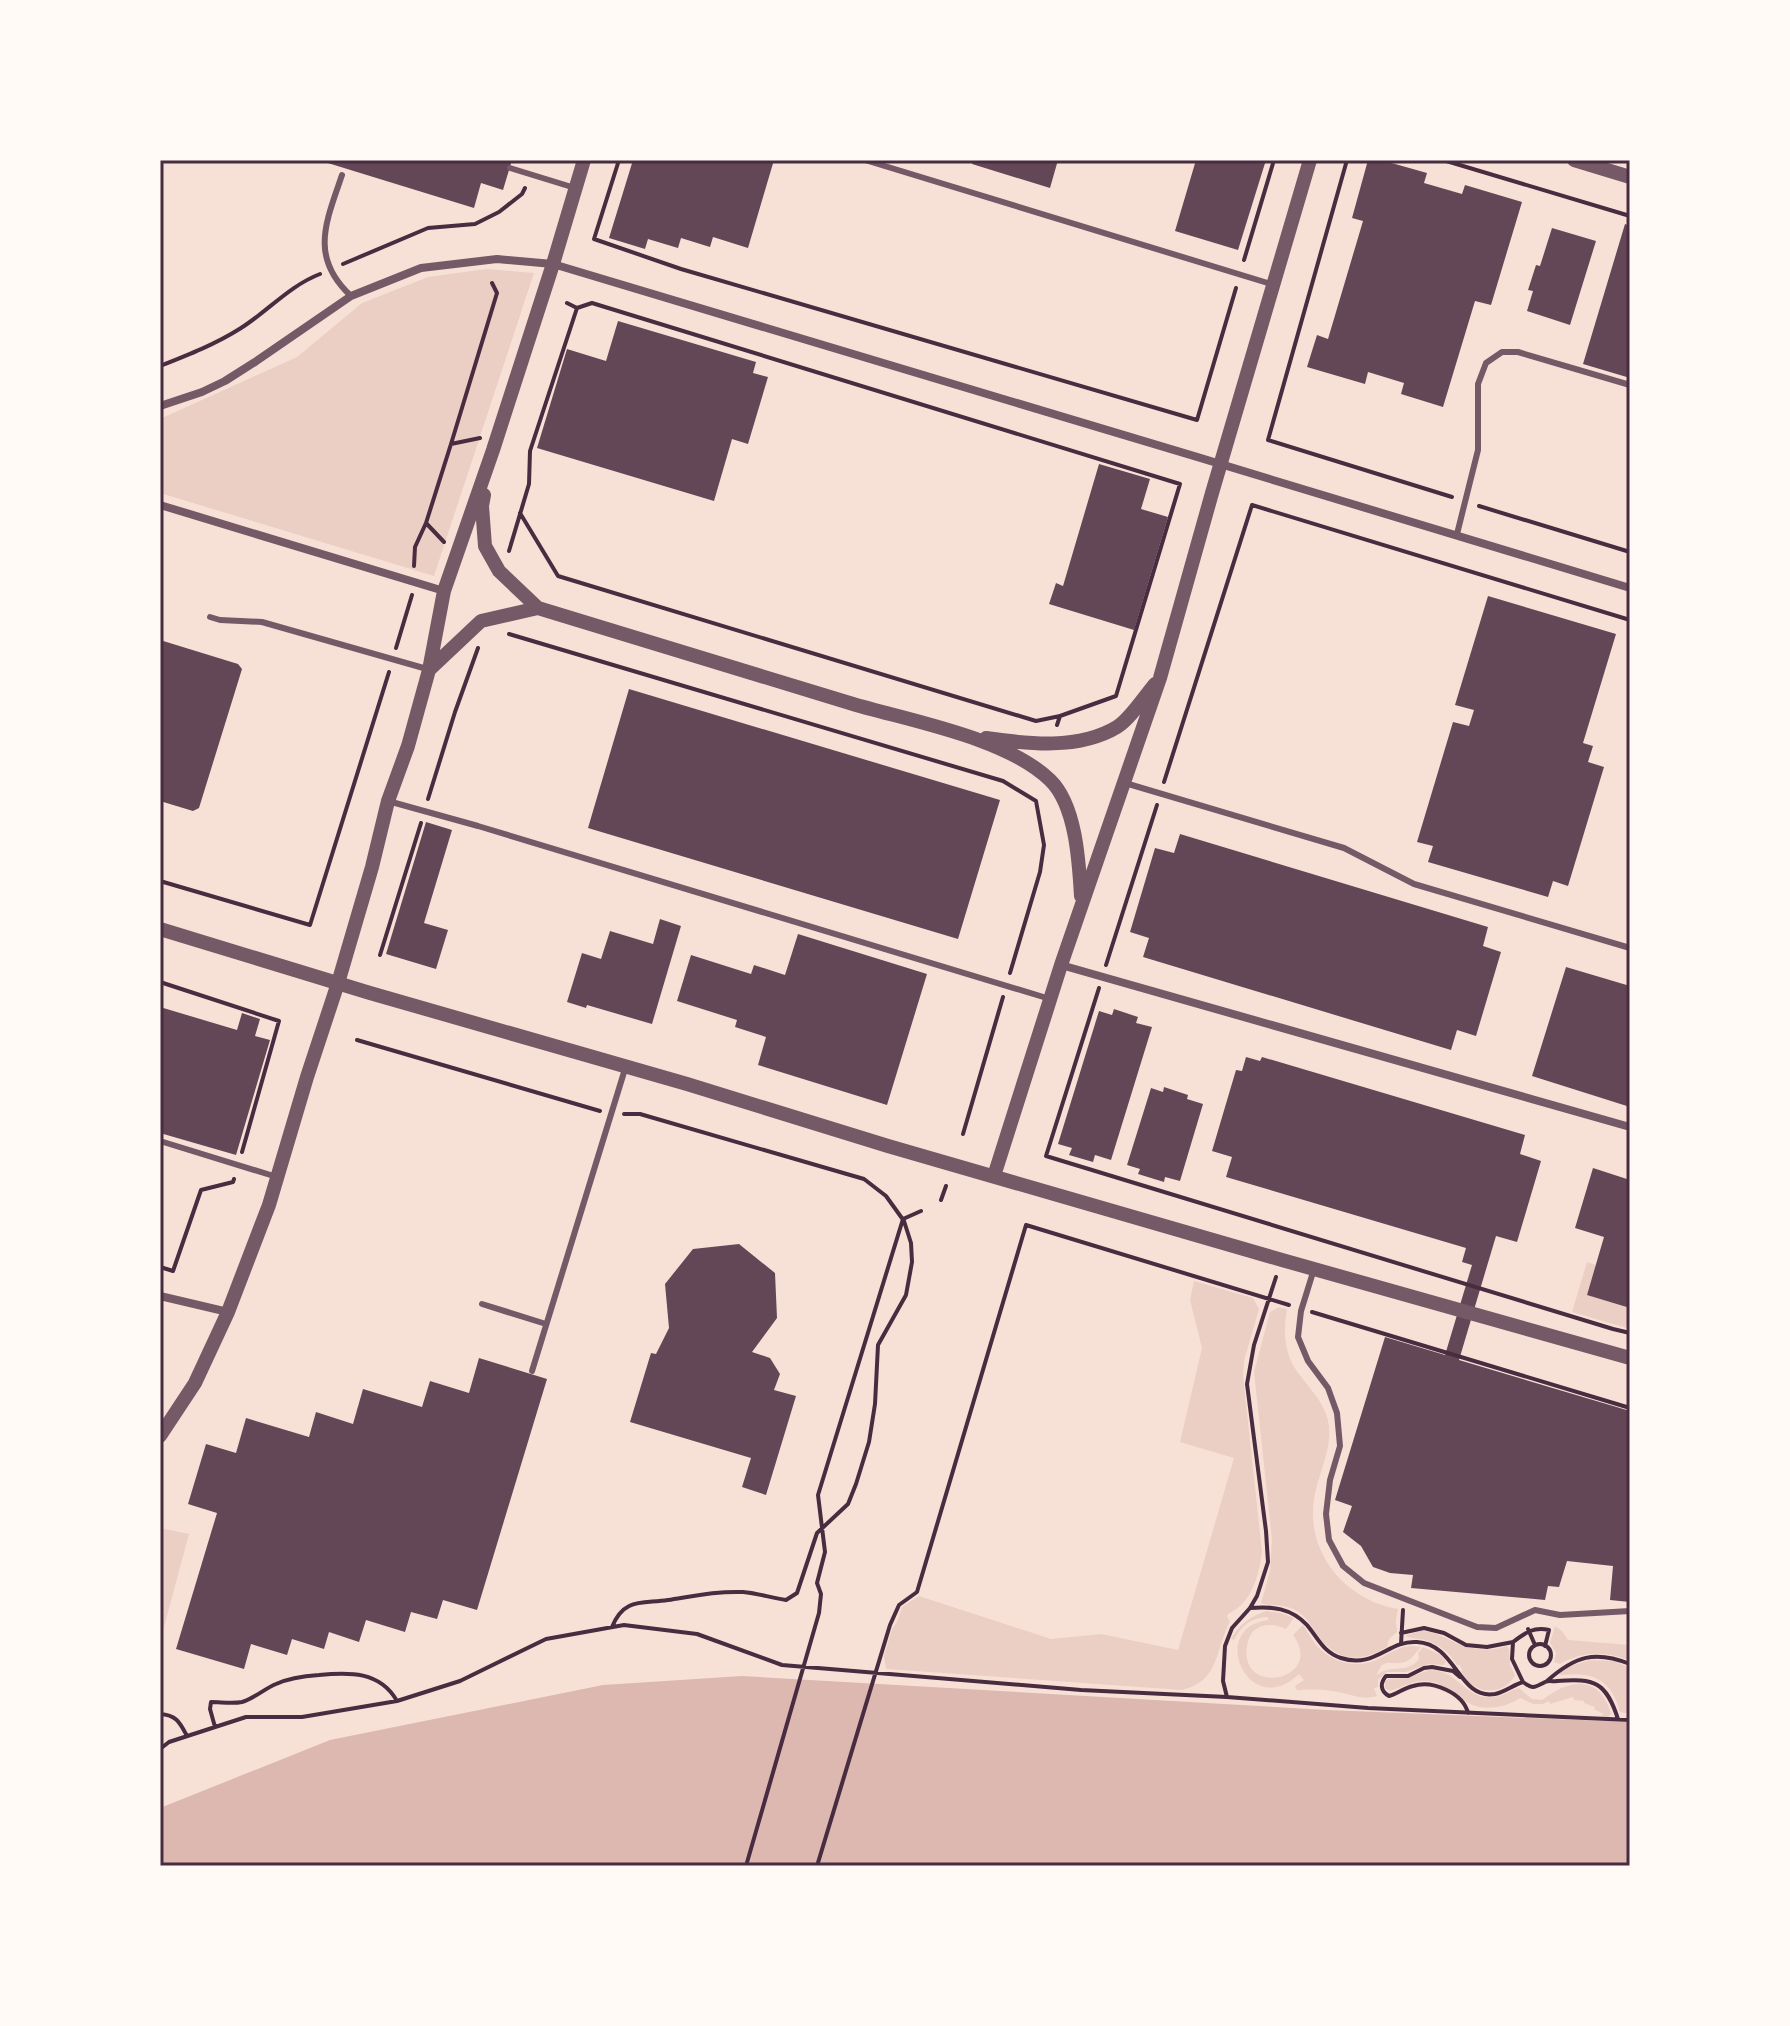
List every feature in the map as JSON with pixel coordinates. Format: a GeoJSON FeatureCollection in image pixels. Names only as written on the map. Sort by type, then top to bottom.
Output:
{"type":"FeatureCollection","features":[{"type":"Feature","properties":{"kind":"street"},"geometry":{"type":"LineString","coordinates":[[160,1436],[195,1383],[228,1312],[269,1205],[338,983],[388,801],[408,746],[429,670],[444,591],[488,466],[584,160]]}},
{"type":"Feature","properties":{"kind":"street"},"geometry":{"type":"LineString","coordinates":[[994,1176],[1061,965],[1160,678],[1310,160]]}},
{"type":"Feature","properties":{"kind":"street"},"geometry":{"type":"LineString","coordinates":[[1574,160],[1630,177]]}},
{"type":"Feature","properties":{"kind":"street"},"geometry":{"type":"LineString","coordinates":[[160,406],[225,381],[351,296],[421,268],[497,259],[553,264],[1630,588]]}},
{"type":"Feature","properties":{"kind":"street"},"geometry":{"type":"LineString","coordinates":[[488,466],[482,506],[485,546],[502,574],[538,608],[886,714],[965,735],[1030,744],[1097,736],[1119,726],[1160,678]]}},
{"type":"Feature","properties":{"kind":"street"},"geometry":{"type":"LineString","coordinates":[[160,505],[444,591]]}},
{"type":"Feature","properties":{"kind":"street"},"geometry":{"type":"LineString","coordinates":[[429,670],[481,621],[538,608]]}},
{"type":"Feature","properties":{"kind":"street"},"geometry":{"type":"LineString","coordinates":[[965,735],[1028,761],[1053,782],[1074,830],[1082,904]]}},
{"type":"Feature","properties":{"kind":"street"},"geometry":{"type":"LineString","coordinates":[[160,929],[888,1146],[1630,1358]]}},
{"type":"Feature","properties":{"kind":"street"},"geometry":{"type":"LineString","coordinates":[[1061,965],[1630,1127]]}},
{"type":"Feature","properties":{"kind":"street"},"geometry":{"type":"LineString","coordinates":[[160,1296],[228,1312]]}},
{"type":"Feature","properties":{"kind":"lane"},"geometry":{"type":"LineString","coordinates":[[865,160],[1274,285]]}},
{"type":"Feature","properties":{"kind":"lane"},"geometry":{"type":"LineString","coordinates":[[510,168],[575,188]]}},
{"type":"Feature","properties":{"kind":"lane"},"geometry":{"type":"LineString","coordinates":[[342,175],[327,223],[324,251],[329,270],[351,296]]}},
{"type":"Feature","properties":{"kind":"lane"},"geometry":{"type":"LineString","coordinates":[[1457,534],[1478,450],[1478,384],[1486,363],[1502,352],[1518,352],[1630,385]]}},
{"type":"Feature","properties":{"kind":"lane"},"geometry":{"type":"LineString","coordinates":[[210,617],[262,622],[429,670]]}},
{"type":"Feature","properties":{"kind":"lane"},"geometry":{"type":"LineString","coordinates":[[1124,782],[1344,848],[1414,884],[1630,948]]}},
{"type":"Feature","properties":{"kind":"lane"},"geometry":{"type":"LineString","coordinates":[[388,801],[1050,999]]}},
{"type":"Feature","properties":{"kind":"lane"},"geometry":{"type":"LineString","coordinates":[[532,1371],[626,1068]]}},
{"type":"Feature","properties":{"kind":"lane"},"geometry":{"type":"LineString","coordinates":[[160,1141],[277,1177]]}},
{"type":"Feature","properties":{"kind":"lane"},"geometry":{"type":"LineString","coordinates":[[1314,1269],[1302,1308],[1298,1337],[1308,1361],[1328,1388],[1337,1413],[1340,1446],[1330,1480],[1326,1514],[1329,1540],[1343,1566],[1364,1583],[1477,1627],[1496,1628],[1535,1610],[1560,1615],[1630,1611]]}},
{"type":"Feature","properties":{"kind":"lane"},"geometry":{"type":"LineString","coordinates":[[482,1304],[546,1324]]}},
{"type":"Feature","properties":{"kind":"path"},"geometry":{"type":"LineString","coordinates":[[619,160],[594,239],[681,269],[1197,420],[1274,160]]}},
{"type":"Feature","properties":{"kind":"path"},"geometry":{"type":"LineString","coordinates":[[1347,160],[1268,440],[1630,552]]}},
{"type":"Feature","properties":{"kind":"path"},"geometry":{"type":"LineString","coordinates":[[1443,160],[1630,216]]}},
{"type":"Feature","properties":{"kind":"path"},"geometry":{"type":"LineString","coordinates":[[160,366],[195,353],[242,328],[303,281],[428,228],[475,224],[494,215],[522,194],[530,175]]}},
{"type":"Feature","properties":{"kind":"path"},"geometry":{"type":"LineString","coordinates":[[451,444],[497,293],[492,283]]}},
{"type":"Feature","properties":{"kind":"path"},"geometry":{"type":"LineString","coordinates":[[520,513],[558,576],[1036,721],[1116,696],[1180,484],[592,303],[577,308],[567,303]]}},
{"type":"Feature","properties":{"kind":"path"},"geometry":{"type":"LineString","coordinates":[[502,574],[529,484],[530,451],[577,308]]}},
{"type":"Feature","properties":{"kind":"path"},"geometry":{"type":"LineString","coordinates":[[1630,620],[1252,505],[1046,1156],[1630,1333]]}},
{"type":"Feature","properties":{"kind":"path"},"geometry":{"type":"LineString","coordinates":[[160,881],[310,925],[411,600],[415,547],[426,523]]}},
{"type":"Feature","properties":{"kind":"path"},"geometry":{"type":"LineString","coordinates":[[380,955],[455,712],[488,620]]}},
{"type":"Feature","properties":{"kind":"path"},"geometry":{"type":"LineString","coordinates":[[496,637],[510,633],[988,776],[1003,781],[1036,801],[1044,845],[1042,859],[963,1134]]}},
{"type":"Feature","properties":{"kind":"path"},"geometry":{"type":"LineString","coordinates":[[1052,743],[1060,716]]}},
{"type":"Feature","properties":{"kind":"path"},"geometry":{"type":"LineString","coordinates":[[160,982],[279,1021]]}},
{"type":"Feature","properties":{"kind":"path"},"geometry":{"type":"LineString","coordinates":[[357,1040],[611,1115],[640,1114],[864,1179],[886,1196],[903,1219],[911,1243],[912,1262],[906,1295],[878,1345],[875,1404],[869,1442],[848,1504],[817,1533],[797,1593],[786,1600],[745,1592],[710,1592],[665,1601],[638,1601],[617,1614],[612,1627]]}},
{"type":"Feature","properties":{"kind":"path"},"geometry":{"type":"LineString","coordinates":[[941,1200],[946,1186]]}},
{"type":"Feature","properties":{"kind":"path"},"geometry":{"type":"LineString","coordinates":[[746,1866],[819,1613],[821,1594],[817,1583],[825,1552],[818,1495],[903,1219],[921,1211]]}},
{"type":"Feature","properties":{"kind":"path"},"geometry":{"type":"LineString","coordinates":[[817,1866],[890,1625],[899,1605],[917,1592],[1026,1225],[1630,1408]]}},
{"type":"Feature","properties":{"kind":"path"},"geometry":{"type":"LineString","coordinates":[[1227,1697],[1223,1681],[1225,1646],[1232,1628],[1250,1608],[1261,1588],[1268,1562],[1247,1384],[1254,1345],[1282,1260]]}},
{"type":"Feature","properties":{"kind":"path"},"geometry":{"type":"LineString","coordinates":[[1401,1644],[1401,1614],[1407,1599]]}},
{"type":"Feature","properties":{"kind":"path"},"geometry":{"type":"LineString","coordinates":[[1250,1608],[1290,1611],[1306,1624],[1324,1648],[1345,1659],[1371,1659],[1401,1644],[1418,1642],[1439,1650],[1450,1659],[1464,1682]]}},
{"type":"Feature","properties":{"kind":"path"},"geometry":{"type":"LineString","coordinates":[[160,1749],[169,1742],[246,1717],[302,1717],[397,1701],[460,1681],[546,1639],[624,1625],[697,1634],[782,1665],[1081,1690],[1630,1720]]}},
{"type":"Feature","properties":{"kind":"path"},"geometry":{"type":"LineString","coordinates":[[1401,1633],[1424,1628],[1444,1633],[1466,1645],[1487,1647],[1513,1642],[1528,1631],[1549,1630],[1545,1646]]}},
{"type":"Feature","properties":{"kind":"path"},"geometry":{"type":"LineString","coordinates":[[1528,1631],[1535,1645]]}},
{"type":"Feature","properties":{"kind":"path"},"geometry":{"type":"LineString","coordinates":[[1513,1642],[1512,1659],[1523,1682],[1530,1687],[1547,1681],[1568,1664],[1591,1656],[1630,1664]]}},
{"type":"Feature","properties":{"kind":"path"},"geometry":{"type":"LineString","coordinates":[[1535,1645],[1545,1646],[1550,1653],[1545,1665],[1538,1666],[1531,1662],[1529,1655],[1535,1645]]}},
{"type":"Feature","properties":{"kind":"path"},"geometry":{"type":"LineString","coordinates":[[1468,1713],[1467,1706],[1439,1686],[1414,1685],[1389,1696],[1384,1693],[1381,1683],[1386,1676],[1408,1676],[1432,1667],[1453,1671],[1481,1693],[1505,1691],[1523,1682]]}},
{"type":"Feature","properties":{"kind":"path"},"geometry":{"type":"LineString","coordinates":[[215,1727],[211,1702],[242,1702],[275,1684],[304,1676],[347,1672],[367,1676],[393,1693],[397,1701]]}},
{"type":"Feature","properties":{"kind":"path"},"geometry":{"type":"LineString","coordinates":[[1547,1681],[1569,1679],[1594,1683],[1606,1692],[1618,1719]]}},
{"type":"Feature","properties":{"kind":"path"},"geometry":{"type":"LineString","coordinates":[[160,1714],[179,1721],[187,1736]]}},
{"type":"Feature","properties":{"kind":"shaded area"},"geometry":{"type":"Polygon","coordinates":[[[486,269],[534,273],[434,576],[160,493],[160,419],[297,357],[362,303],[428,277],[486,269]]]}},
{"type":"Feature","properties":{"kind":"shaded area"},"geometry":{"type":"Polygon","coordinates":[[[1587,1262],[1596,1265],[1630,1308],[1630,1329],[1572,1312],[1587,1262]]]}},
{"type":"Feature","properties":{"kind":"shaded area"},"geometry":{"type":"Polygon","coordinates":[[[1194,1281],[1253,1298],[1259,1309],[1244,1361],[1243,1376],[1262,1551],[1249,1596],[1228,1614],[1230,1621],[1210,1672],[1194,1686],[1182,1690],[886,1669],[884,1656],[892,1629],[902,1607],[919,1596],[1051,1639],[1101,1634],[1178,1650],[1234,1458],[1180,1442],[1202,1348],[1190,1300],[1194,1281]]]}},
{"type":"Feature","properties":{"kind":"shaded area"},"geometry":{"type":"Polygon","coordinates":[[[1279,1307],[1287,1309],[1285,1335],[1290,1359],[1320,1401],[1328,1420],[1329,1440],[1314,1499],[1316,1538],[1333,1571],[1346,1584],[1361,1596],[1398,1609],[1397,1632],[1389,1639],[1387,1647],[1368,1655],[1342,1656],[1327,1646],[1298,1611],[1261,1603],[1270,1571],[1272,1540],[1254,1372],[1270,1312],[1279,1307]]]}},
{"type":"Feature","properties":{"kind":"shaded area"},"geometry":{"type":"Polygon","coordinates":[[[160,1528],[189,1534],[160,1642],[160,1528]]]}},
{"type":"Feature","properties":{"kind":"shaded area"},"geometry":{"type":"Polygon","coordinates":[[[1266,1611],[1294,1618],[1286,1629],[1273,1625],[1261,1626],[1249,1639],[1248,1663],[1255,1673],[1267,1677],[1279,1677],[1291,1672],[1299,1663],[1300,1650],[1293,1635],[1303,1625],[1323,1652],[1346,1663],[1363,1664],[1404,1647],[1421,1647],[1407,1661],[1382,1665],[1377,1675],[1388,1670],[1414,1664],[1423,1647],[1441,1655],[1446,1662],[1444,1665],[1428,1664],[1406,1672],[1387,1672],[1378,1680],[1378,1687],[1374,1688],[1377,1696],[1371,1697],[1328,1690],[1297,1690],[1295,1686],[1304,1680],[1299,1674],[1281,1686],[1265,1687],[1251,1680],[1242,1668],[1238,1653],[1240,1639],[1250,1627],[1268,1620],[1268,1617],[1252,1621],[1240,1630],[1234,1640],[1231,1639],[1246,1622],[1266,1611]]]}},
{"type":"Feature","properties":{"kind":"shaded area"},"geometry":{"type":"Polygon","coordinates":[[[1555,1626],[1568,1640],[1630,1645],[1630,1661],[1595,1654],[1560,1664],[1554,1662],[1556,1653],[1550,1643],[1555,1626]]]}},
{"type":"Feature","properties":{"kind":"shaded area"},"geometry":{"type":"Polygon","coordinates":[[[1420,1631],[1435,1633],[1475,1649],[1507,1646],[1515,1675],[1503,1687],[1479,1689],[1468,1682],[1460,1665],[1439,1647],[1405,1636],[1420,1631]]]}},
{"type":"Feature","properties":{"kind":"shaded area"},"geometry":{"type":"Polygon","coordinates":[[[1590,1660],[1614,1661],[1630,1668],[1630,1714],[1620,1712],[1611,1692],[1599,1680],[1582,1675],[1559,1674],[1568,1667],[1590,1660]]]}},
{"type":"Feature","properties":{"kind":"shaded area"},"geometry":{"type":"Polygon","coordinates":[[[1429,1670],[1440,1671],[1484,1697],[1519,1688],[1532,1699],[1542,1700],[1573,1685],[1591,1686],[1606,1701],[1611,1714],[1602,1716],[1595,1707],[1573,1697],[1550,1704],[1549,1701],[1533,1704],[1520,1698],[1490,1708],[1467,1703],[1445,1687],[1427,1681],[1390,1691],[1385,1688],[1388,1679],[1408,1678],[1429,1670]]]}},
{"type":"Feature","properties":{"kind":"shaded area"},"geometry":{"type":"Polygon","coordinates":[[[742,1676],[1327,1710],[1630,1722],[1630,1866],[160,1866],[160,1808],[330,1740],[603,1685],[742,1676]]]}},
{"type":"Feature","properties":{"kind":"building"},"geometry":{"type":"Polygon","coordinates":[[[318,160],[512,160],[503,190],[481,183],[474,208],[318,160]]]}},
{"type":"Feature","properties":{"kind":"building"},"geometry":{"type":"Polygon","coordinates":[[[633,160],[774,160],[748,248],[713,237],[710,247],[681,238],[678,248],[648,239],[645,249],[609,238],[633,160]]]}},
{"type":"Feature","properties":{"kind":"building"},"geometry":{"type":"Polygon","coordinates":[[[973,160],[1058,160],[1050,188],[972,164],[973,160]]]}},
{"type":"Feature","properties":{"kind":"building"},"geometry":{"type":"Polygon","coordinates":[[[1196,160],[1266,160],[1238,250],[1175,231],[1196,160]]]}},
{"type":"Feature","properties":{"kind":"building"},"geometry":{"type":"Polygon","coordinates":[[[1368,160],[1381,160],[1427,173],[1424,183],[1462,194],[1465,185],[1522,202],[1491,305],[1475,301],[1443,407],[1401,394],[1404,383],[1368,372],[1365,384],[1307,367],[1317,335],[1328,339],[1363,221],[1352,218],[1368,160]]]}},
{"type":"Feature","properties":{"kind":"building"},"geometry":{"type":"Polygon","coordinates":[[[1625,224],[1630,226],[1630,378],[1583,364],[1625,224]]]}},
{"type":"Feature","properties":{"kind":"building"},"geometry":{"type":"Polygon","coordinates":[[[1552,228],[1596,241],[1570,325],[1527,311],[1533,291],[1528,290],[1536,265],[1540,266],[1552,228]]]}},
{"type":"Feature","properties":{"kind":"building"},"geometry":{"type":"Polygon","coordinates":[[[618,321],[756,362],[753,373],[768,377],[748,444],[732,439],[714,501],[537,448],[567,349],[606,361],[618,321]]]}},
{"type":"Feature","properties":{"kind":"building"},"geometry":{"type":"Polygon","coordinates":[[[1099,464],[1150,479],[1141,509],[1168,517],[1134,630],[1049,604],[1056,583],[1063,586],[1099,464]]]}},
{"type":"Feature","properties":{"kind":"building"},"geometry":{"type":"Polygon","coordinates":[[[1488,596],[1616,634],[1583,743],[1593,746],[1588,762],[1604,767],[1568,886],[1553,881],[1548,897],[1428,862],[1433,846],[1417,842],[1453,722],[1469,726],[1474,710],[1455,705],[1488,596]]]}},
{"type":"Feature","properties":{"kind":"building"},"geometry":{"type":"Polygon","coordinates":[[[160,640],[238,664],[242,669],[199,808],[193,811],[160,801],[160,640]]]}},
{"type":"Feature","properties":{"kind":"building"},"geometry":{"type":"Polygon","coordinates":[[[629,689],[1000,800],[958,939],[588,828],[629,689]]]}},
{"type":"Feature","properties":{"kind":"building"},"geometry":{"type":"Polygon","coordinates":[[[426,822],[452,830],[424,923],[448,930],[436,969],[386,954],[426,822]]]}},
{"type":"Feature","properties":{"kind":"building"},"geometry":{"type":"Polygon","coordinates":[[[1180,834],[1488,927],[1483,946],[1501,952],[1476,1036],[1457,1030],[1451,1050],[1143,957],[1149,938],[1130,932],[1155,848],[1174,853],[1180,834]]]}},
{"type":"Feature","properties":{"kind":"building"},"geometry":{"type":"Polygon","coordinates":[[[660,919],[681,926],[652,1024],[567,1002],[582,953],[601,959],[610,931],[653,944],[660,919]]]}},
{"type":"Feature","properties":{"kind":"building"},"geometry":{"type":"Polygon","coordinates":[[[798,934],[927,974],[887,1105],[758,1065],[766,1037],[735,1027],[737,1020],[677,1001],[691,955],[751,974],[754,965],[785,975],[798,934]]]}},
{"type":"Feature","properties":{"kind":"building"},"geometry":{"type":"Polygon","coordinates":[[[1566,967],[1630,986],[1630,1107],[1532,1076],[1566,967]]]}},
{"type":"Feature","properties":{"kind":"building"},"geometry":{"type":"Polygon","coordinates":[[[160,1007],[237,1030],[242,1013],[260,1019],[255,1036],[270,1040],[236,1155],[160,1133],[160,1007]]]}},
{"type":"Feature","properties":{"kind":"building"},"geometry":{"type":"Polygon","coordinates":[[[1114,1009],[1138,1017],[1136,1023],[1152,1027],[1111,1160],[1095,1155],[1093,1162],[1069,1155],[1072,1148],[1058,1144],[1099,1011],[1112,1015],[1114,1009]]]}},
{"type":"Feature","properties":{"kind":"building"},"geometry":{"type":"Polygon","coordinates":[[[1246,1057],[1260,1061],[1262,1057],[1525,1135],[1520,1154],[1541,1161],[1517,1242],[1496,1236],[1459,1360],[1630,1411],[1630,1602],[1610,1600],[1613,1566],[1567,1561],[1559,1587],[1548,1586],[1545,1600],[1411,1588],[1413,1575],[1390,1573],[1373,1567],[1361,1546],[1343,1532],[1352,1506],[1335,1500],[1385,1337],[1445,1355],[1472,1265],[1462,1262],[1466,1248],[1226,1177],[1232,1157],[1212,1151],[1236,1070],[1242,1071],[1246,1057]]]}},
{"type":"Feature","properties":{"kind":"building"},"geometry":{"type":"Polygon","coordinates":[[[1164,1087],[1203,1104],[1180,1181],[1165,1177],[1164,1182],[1138,1174],[1140,1169],[1127,1165],[1151,1088],[1163,1092],[1164,1087]]]}},
{"type":"Feature","properties":{"kind":"building"},"geometry":{"type":"Polygon","coordinates":[[[1593,1168],[1630,1180],[1630,1308],[1587,1295],[1604,1237],[1575,1228],[1593,1168]]]}},
{"type":"Feature","properties":{"kind":"building"},"geometry":{"type":"Polygon","coordinates":[[[739,1244],[775,1273],[777,1318],[752,1352],[770,1358],[780,1374],[774,1390],[796,1396],[766,1495],[742,1487],[751,1458],[630,1422],[651,1353],[656,1354],[669,1328],[665,1284],[693,1249],[739,1244]]]}},
{"type":"Feature","properties":{"kind":"building"},"geometry":{"type":"Polygon","coordinates":[[[479,1358],[547,1379],[477,1610],[443,1600],[437,1619],[411,1612],[405,1632],[366,1620],[359,1642],[329,1632],[324,1649],[292,1639],[287,1655],[251,1644],[244,1669],[176,1649],[217,1513],[188,1504],[206,1444],[236,1453],[246,1418],[309,1437],[316,1412],[353,1424],[363,1389],[422,1407],[430,1381],[469,1393],[479,1358]]]}}]}
